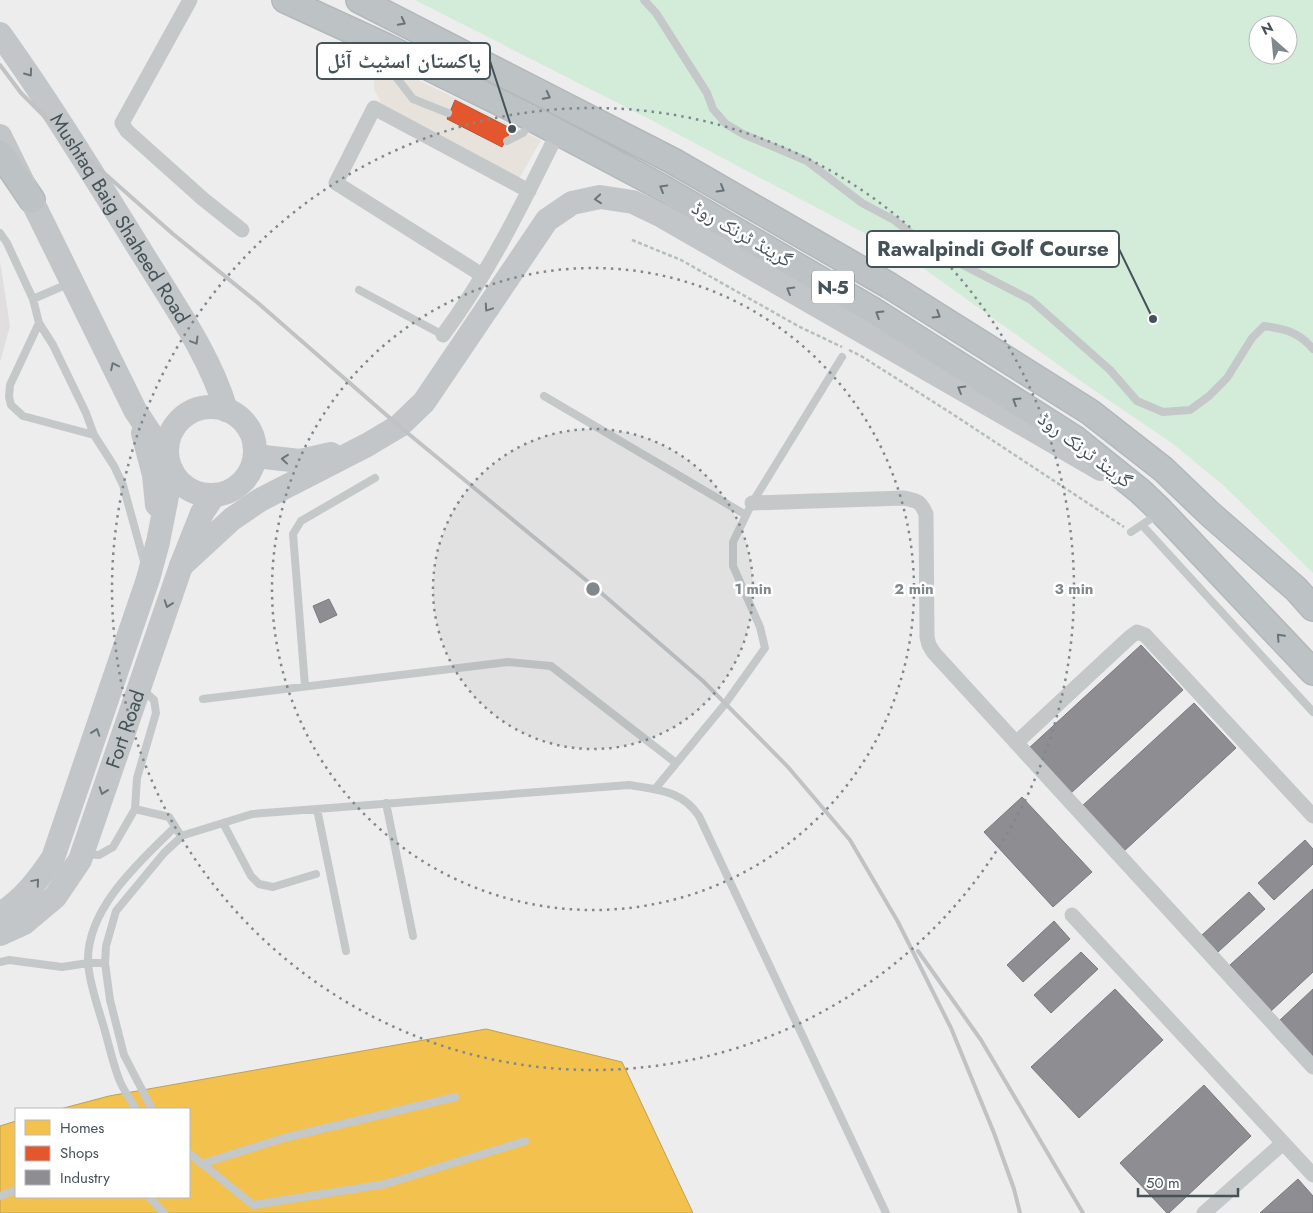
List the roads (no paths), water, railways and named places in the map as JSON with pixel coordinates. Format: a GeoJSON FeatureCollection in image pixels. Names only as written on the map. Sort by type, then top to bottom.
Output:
{"type":"FeatureCollection","features":[{"type":"Feature","properties":{"kind":"highway","name":"گرینڈ ٹرنک روڈ"},"geometry":{"type":"LineString","coordinates":[[359,0],[673,161],[890,286],[1090,412],[1163,469],[1210,514],[1296,589],[1313,608]]}},
{"type":"Feature","properties":{"kind":"highway","name":"گرینڈ ٹرنک روڈ"},"geometry":{"type":"LineString","coordinates":[[300,3],[534,119],[661,187],[871,309],[1074,438],[1140,491],[1152,518],[1313,672]]}},
{"type":"Feature","properties":{"kind":"highway"},"geometry":{"type":"LineString","coordinates":[[5,166],[32,200]]}},
{"type":"Feature","properties":{"kind":"main road","name":"Mushtaq Baig Shaheed Road"},"geometry":{"type":"LineString","coordinates":[[0,34],[33,80],[159,280],[209,364],[220,389],[226,410]]}},
{"type":"Feature","properties":{"kind":"main road"},"geometry":{"type":"LineString","coordinates":[[0,136],[135,410],[179,482],[189,490],[201,494],[214,495],[226,493],[237,487],[252,468],[255,444],[248,428],[237,415],[212,407],[197,410],[184,417],[173,428],[168,442],[169,464]]}},
{"type":"Feature","properties":{"kind":"main road"},"geometry":{"type":"LineString","coordinates":[[181,566],[214,535],[260,500],[367,445],[399,426],[424,402],[547,220],[572,203],[600,197],[633,202],[662,216],[1140,491]]}},
{"type":"Feature","properties":{"kind":"main road"},"geometry":{"type":"LineString","coordinates":[[135,410],[146,442],[154,475],[158,508],[158,542]]}},
{"type":"Feature","properties":{"kind":"main road"},"geometry":{"type":"LineString","coordinates":[[255,456],[300,461],[367,445]]}},
{"type":"Feature","properties":{"kind":"main road","name":"Fort Road"},"geometry":{"type":"LineString","coordinates":[[0,919],[36,882],[53,858],[148,579],[158,542],[169,464]]}},
{"type":"Feature","properties":{"kind":"main road","name":"Fort Road"},"geometry":{"type":"LineString","coordinates":[[0,919],[24,923],[55,897],[80,860],[181,566],[202,513],[214,495]]}},
{"type":"Feature","properties":{"kind":"street"},"geometry":{"type":"LineString","coordinates":[[190,0],[122,122],[126,131],[203,199],[242,230]]}},
{"type":"Feature","properties":{"kind":"street"},"geometry":{"type":"LineString","coordinates":[[482,275],[336,183],[374,108],[529,190]]}},
{"type":"Feature","properties":{"kind":"street"},"geometry":{"type":"LineString","coordinates":[[442,335],[456,318],[482,275],[529,190],[558,132]]}},
{"type":"Feature","properties":{"kind":"street"},"geometry":{"type":"LineString","coordinates":[[749,509],[904,498],[922,504],[926,514],[926,624],[928,645],[934,654],[1313,1067]]}},
{"type":"Feature","properties":{"kind":"street"},"geometry":{"type":"LineString","coordinates":[[1016,743],[1130,637],[1138,632],[1145,635],[1313,816]]}},
{"type":"Feature","properties":{"kind":"street"},"geometry":{"type":"LineString","coordinates":[[1072,915],[1313,1175]]}},
{"type":"Feature","properties":{"kind":"street"},"geometry":{"type":"LineString","coordinates":[[1204,1213],[1283,1143]]}},
{"type":"Feature","properties":{"kind":"lane"},"geometry":{"type":"LineString","coordinates":[[644,0],[656,13],[707,93],[713,109],[726,124],[743,134],[807,161],[862,202],[894,220],[930,248],[1031,300],[1110,370],[1137,400],[1164,412],[1190,410],[1209,396],[1227,378],[1252,338],[1264,326],[1286,329],[1306,341],[1313,349]]}},
{"type":"Feature","properties":{"kind":"lane"},"geometry":{"type":"LineString","coordinates":[[385,46],[396,78],[413,99],[448,113]]}},
{"type":"Feature","properties":{"kind":"lane"},"geometry":{"type":"LineString","coordinates":[[507,141],[523,133],[534,119]]}},
{"type":"Feature","properties":{"kind":"lane"},"geometry":{"type":"LineString","coordinates":[[0,233],[7,243],[33,299],[39,324],[53,345],[86,413],[94,435],[114,466],[123,485],[148,579]]}},
{"type":"Feature","properties":{"kind":"lane"},"geometry":{"type":"LineString","coordinates":[[33,299],[72,282]]}},
{"type":"Feature","properties":{"kind":"lane"},"geometry":{"type":"LineString","coordinates":[[359,290],[442,335]]}},
{"type":"Feature","properties":{"kind":"lane"},"geometry":{"type":"LineString","coordinates":[[39,324],[10,385],[8,397],[11,405],[23,416],[94,435]]}},
{"type":"Feature","properties":{"kind":"lane"},"geometry":{"type":"LineString","coordinates":[[655,789],[725,704],[764,648],[760,627],[733,566],[733,542],[749,509],[842,357]]}},
{"type":"Feature","properties":{"kind":"lane"},"geometry":{"type":"LineString","coordinates":[[544,396],[749,509]]}},
{"type":"Feature","properties":{"kind":"lane"},"geometry":{"type":"LineString","coordinates":[[305,686],[293,534],[302,521],[375,478]]}},
{"type":"Feature","properties":{"kind":"lane"},"geometry":{"type":"LineString","coordinates":[[1131,532],[1152,518],[1313,712]]}},
{"type":"Feature","properties":{"kind":"lane"},"geometry":{"type":"LineString","coordinates":[[202,699],[508,662],[550,666],[676,763]]}},
{"type":"Feature","properties":{"kind":"lane"},"geometry":{"type":"LineString","coordinates":[[82,854],[98,855],[113,847],[134,809],[137,778],[156,708],[154,700],[139,687]]}},
{"type":"Feature","properties":{"kind":"lane"},"geometry":{"type":"LineString","coordinates":[[151,1108],[124,1055],[110,1000],[105,963],[106,946],[116,911],[164,853],[180,839],[180,836],[252,814],[629,786],[655,789],[677,795],[687,802],[699,816],[886,1213]]}},
{"type":"Feature","properties":{"kind":"lane"},"geometry":{"type":"LineString","coordinates":[[386,803],[413,936]]}},
{"type":"Feature","properties":{"kind":"lane"},"geometry":{"type":"LineString","coordinates":[[317,808],[346,951]]}},
{"type":"Feature","properties":{"kind":"lane"},"geometry":{"type":"LineString","coordinates":[[134,809],[169,817],[180,836]]}},
{"type":"Feature","properties":{"kind":"lane"},"geometry":{"type":"LineString","coordinates":[[223,823],[251,876],[260,884],[273,887],[316,874]]}},
{"type":"Feature","properties":{"kind":"lane"},"geometry":{"type":"LineString","coordinates":[[135,1108],[120,1081],[98,1006],[88,963],[90,942],[94,927],[111,896],[146,855],[175,827]]}},
{"type":"Feature","properties":{"kind":"lane"},"geometry":{"type":"LineString","coordinates":[[0,962],[9,960],[62,967],[88,963],[105,963]]}},
{"type":"Feature","properties":{"kind":"lane"},"geometry":{"type":"LineString","coordinates":[[201,1164],[284,1138],[455,1097]]}},
{"type":"Feature","properties":{"kind":"lane"},"geometry":{"type":"LineString","coordinates":[[190,1154],[254,1209],[385,1184],[525,1141]]}},
{"type":"Feature","properties":{"kind":"lane"},"geometry":{"type":"LineString","coordinates":[[0,1196],[15,1190]]}},
{"type":"Feature","properties":{"kind":"lane"},"geometry":{"type":"LineString","coordinates":[[150,1198],[164,1213]]}},
{"type":"Feature","properties":{"kind":"railway"},"geometry":{"type":"LineString","coordinates":[[0,65],[21,93],[78,150],[173,234],[258,303],[399,426],[592,585],[703,681],[788,767],[850,840],[898,922],[951,1028],[994,1133],[1014,1189],[1020,1213]]}},
{"type":"Feature","properties":{"kind":"railway"},"geometry":{"type":"LineString","coordinates":[[918,951],[981,1040],[1083,1213]]}},
{"type":"Feature","properties":{"kind":"place","name":"پاکستان اسٹیٹ آئل"},"geometry":{"type":"Point","coordinates":[512,129]}},
{"type":"Feature","properties":{"kind":"place","name":"Rawalpindi Golf Course"},"geometry":{"type":"Point","coordinates":[1153,319]}}]}
